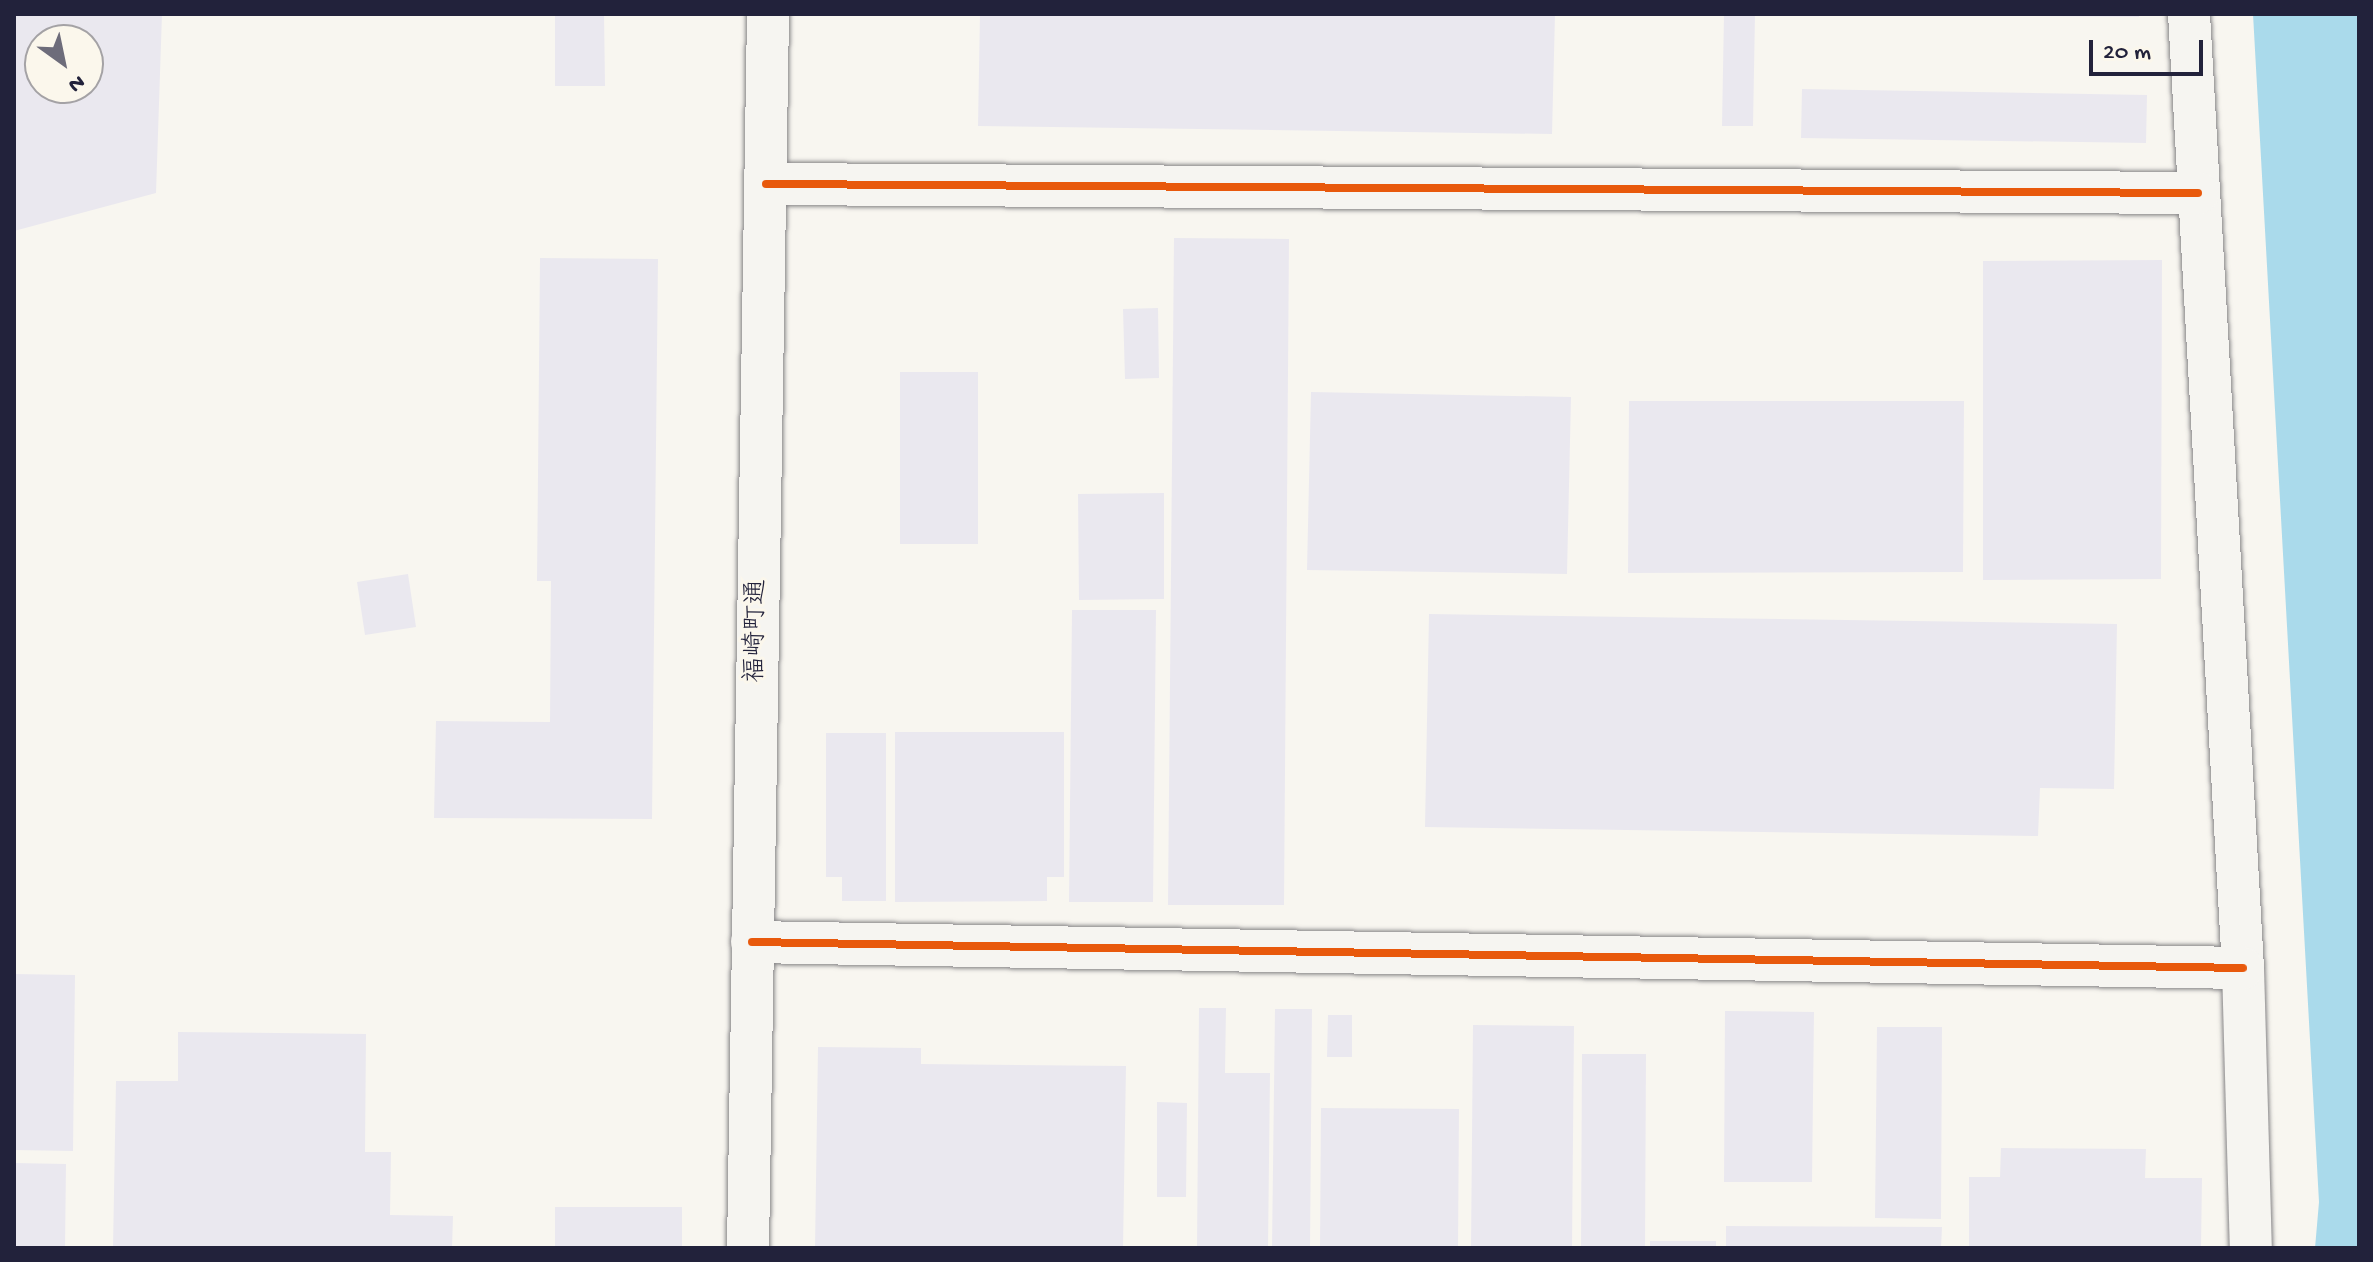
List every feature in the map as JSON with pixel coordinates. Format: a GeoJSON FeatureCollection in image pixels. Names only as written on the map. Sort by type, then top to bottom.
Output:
{"type":"FeatureCollection","features":[{"type":"Feature","properties":{"kind":"street","name":"福崎町通"},"geometry":{"type":"LineString","coordinates":[[748,1248],[768,14]]}},
{"type":"Feature","properties":{"kind":"street"},"geometry":{"type":"LineString","coordinates":[[2189,14],[2243,968],[2251,1248]]}},
{"type":"Feature","properties":{"kind":"street"},"geometry":{"type":"LineString","coordinates":[[766,184],[2198,193]]}},
{"type":"Feature","properties":{"kind":"street"},"geometry":{"type":"LineString","coordinates":[[752,942],[2243,968]]}},
{"type":"Feature","properties":{"kind":"water"},"geometry":{"type":"Polygon","coordinates":[[[2253,14],[2359,14],[2359,1248],[2315,1248],[2319,1202],[2253,14]]]}},
{"type":"Feature","properties":{"kind":"building"},"geometry":{"type":"Polygon","coordinates":[[[14,14],[162,14],[156,193],[14,231],[14,14]]]}},
{"type":"Feature","properties":{"kind":"building"},"geometry":{"type":"Polygon","coordinates":[[[555,14],[604,14],[605,86],[555,86],[555,14]]]}},
{"type":"Feature","properties":{"kind":"building"},"geometry":{"type":"Polygon","coordinates":[[[980,14],[1555,14],[1552,134],[978,126],[980,14]]]}},
{"type":"Feature","properties":{"kind":"building"},"geometry":{"type":"Polygon","coordinates":[[[1724,14],[1755,14],[1753,126],[1722,126],[1724,14]]]}},
{"type":"Feature","properties":{"kind":"building"},"geometry":{"type":"Polygon","coordinates":[[[1800,14],[2139,14],[2139,17],[1800,14]]]}},
{"type":"Feature","properties":{"kind":"building"},"geometry":{"type":"Polygon","coordinates":[[[1802,89],[2147,95],[2146,143],[1801,138],[1802,89]]]}},
{"type":"Feature","properties":{"kind":"building"},"geometry":{"type":"Polygon","coordinates":[[[1174,238],[1289,239],[1284,905],[1168,905],[1174,238]]]}},
{"type":"Feature","properties":{"kind":"building"},"geometry":{"type":"Polygon","coordinates":[[[540,258],[658,259],[652,819],[434,818],[436,721],[550,722],[551,581],[537,581],[540,258]]]}},
{"type":"Feature","properties":{"kind":"building"},"geometry":{"type":"Polygon","coordinates":[[[2162,260],[2161,579],[1983,580],[1983,261],[2162,260]]]}},
{"type":"Feature","properties":{"kind":"building"},"geometry":{"type":"Polygon","coordinates":[[[1158,308],[1159,378],[1125,379],[1123,309],[1158,308]]]}},
{"type":"Feature","properties":{"kind":"building"},"geometry":{"type":"Polygon","coordinates":[[[900,372],[978,372],[978,544],[900,544],[900,372]]]}},
{"type":"Feature","properties":{"kind":"building"},"geometry":{"type":"Polygon","coordinates":[[[1311,392],[1571,397],[1567,574],[1307,570],[1311,392]]]}},
{"type":"Feature","properties":{"kind":"building"},"geometry":{"type":"Polygon","coordinates":[[[1629,401],[1964,401],[1963,572],[1628,573],[1629,401]]]}},
{"type":"Feature","properties":{"kind":"building"},"geometry":{"type":"Polygon","coordinates":[[[1164,493],[1164,599],[1079,600],[1078,494],[1164,493]]]}},
{"type":"Feature","properties":{"kind":"building"},"geometry":{"type":"Polygon","coordinates":[[[408,574],[416,627],[365,635],[357,582],[408,574]]]}},
{"type":"Feature","properties":{"kind":"building"},"geometry":{"type":"Polygon","coordinates":[[[1072,610],[1156,610],[1153,902],[1069,902],[1072,610]]]}},
{"type":"Feature","properties":{"kind":"building"},"geometry":{"type":"Polygon","coordinates":[[[1429,614],[2117,624],[2114,789],[2040,788],[2038,836],[1425,827],[1429,614]]]}},
{"type":"Feature","properties":{"kind":"building"},"geometry":{"type":"Polygon","coordinates":[[[895,732],[1064,732],[1064,877],[1047,877],[1047,901],[895,902],[895,732]]]}},
{"type":"Feature","properties":{"kind":"building"},"geometry":{"type":"Polygon","coordinates":[[[826,733],[886,733],[886,901],[842,901],[842,877],[826,877],[826,733]]]}},
{"type":"Feature","properties":{"kind":"building"},"geometry":{"type":"Polygon","coordinates":[[[14,974],[75,975],[73,1151],[14,1150],[14,974]]]}},
{"type":"Feature","properties":{"kind":"building"},"geometry":{"type":"Polygon","coordinates":[[[1199,1008],[1226,1008],[1225,1073],[1270,1073],[1268,1248],[1197,1248],[1199,1008]]]}},
{"type":"Feature","properties":{"kind":"building"},"geometry":{"type":"Polygon","coordinates":[[[1275,1009],[1312,1009],[1310,1248],[1272,1248],[1275,1009]]]}},
{"type":"Feature","properties":{"kind":"building"},"geometry":{"type":"Polygon","coordinates":[[[1725,1011],[1814,1012],[1812,1182],[1724,1182],[1725,1011]]]}},
{"type":"Feature","properties":{"kind":"building"},"geometry":{"type":"Polygon","coordinates":[[[1328,1015],[1352,1015],[1352,1057],[1327,1057],[1328,1015]]]}},
{"type":"Feature","properties":{"kind":"building"},"geometry":{"type":"Polygon","coordinates":[[[1473,1025],[1574,1026],[1572,1248],[1471,1248],[1473,1025]]]}},
{"type":"Feature","properties":{"kind":"building"},"geometry":{"type":"Polygon","coordinates":[[[1877,1027],[1942,1027],[1941,1219],[1875,1218],[1877,1027]]]}},
{"type":"Feature","properties":{"kind":"building"},"geometry":{"type":"Polygon","coordinates":[[[178,1032],[366,1034],[365,1152],[391,1152],[390,1215],[453,1216],[452,1248],[113,1248],[116,1081],[178,1081],[178,1032]]]}},
{"type":"Feature","properties":{"kind":"building"},"geometry":{"type":"Polygon","coordinates":[[[818,1047],[921,1048],[921,1064],[1126,1066],[1123,1248],[815,1248],[818,1047]]]}},
{"type":"Feature","properties":{"kind":"building"},"geometry":{"type":"Polygon","coordinates":[[[1582,1054],[1646,1054],[1645,1248],[1581,1248],[1582,1054]]]}},
{"type":"Feature","properties":{"kind":"building"},"geometry":{"type":"Polygon","coordinates":[[[1157,1102],[1187,1103],[1186,1197],[1157,1197],[1157,1102]]]}},
{"type":"Feature","properties":{"kind":"building"},"geometry":{"type":"Polygon","coordinates":[[[1321,1108],[1459,1109],[1458,1248],[1320,1248],[1321,1108]]]}},
{"type":"Feature","properties":{"kind":"building"},"geometry":{"type":"Polygon","coordinates":[[[2001,1148],[2146,1149],[2145,1178],[2202,1178],[2201,1248],[1969,1248],[1969,1177],[2000,1177],[2001,1148]]]}},
{"type":"Feature","properties":{"kind":"building"},"geometry":{"type":"Polygon","coordinates":[[[14,1163],[66,1164],[65,1248],[14,1248],[14,1163]]]}},
{"type":"Feature","properties":{"kind":"building"},"geometry":{"type":"Polygon","coordinates":[[[555,1207],[682,1207],[682,1248],[555,1248],[555,1207]]]}},
{"type":"Feature","properties":{"kind":"building"},"geometry":{"type":"Polygon","coordinates":[[[1726,1226],[1942,1227],[1941,1248],[1726,1248],[1726,1226]]]}},
{"type":"Feature","properties":{"kind":"building"},"geometry":{"type":"Polygon","coordinates":[[[1650,1241],[1716,1241],[1716,1248],[1650,1248],[1650,1241]]]}},
{"type":"Feature","properties":{"kind":"cycle path"},"geometry":{"type":"LineString","coordinates":[[766,184],[2198,193]]}},
{"type":"Feature","properties":{"kind":"cycle path"},"geometry":{"type":"LineString","coordinates":[[752,942],[2243,968]]}}]}
